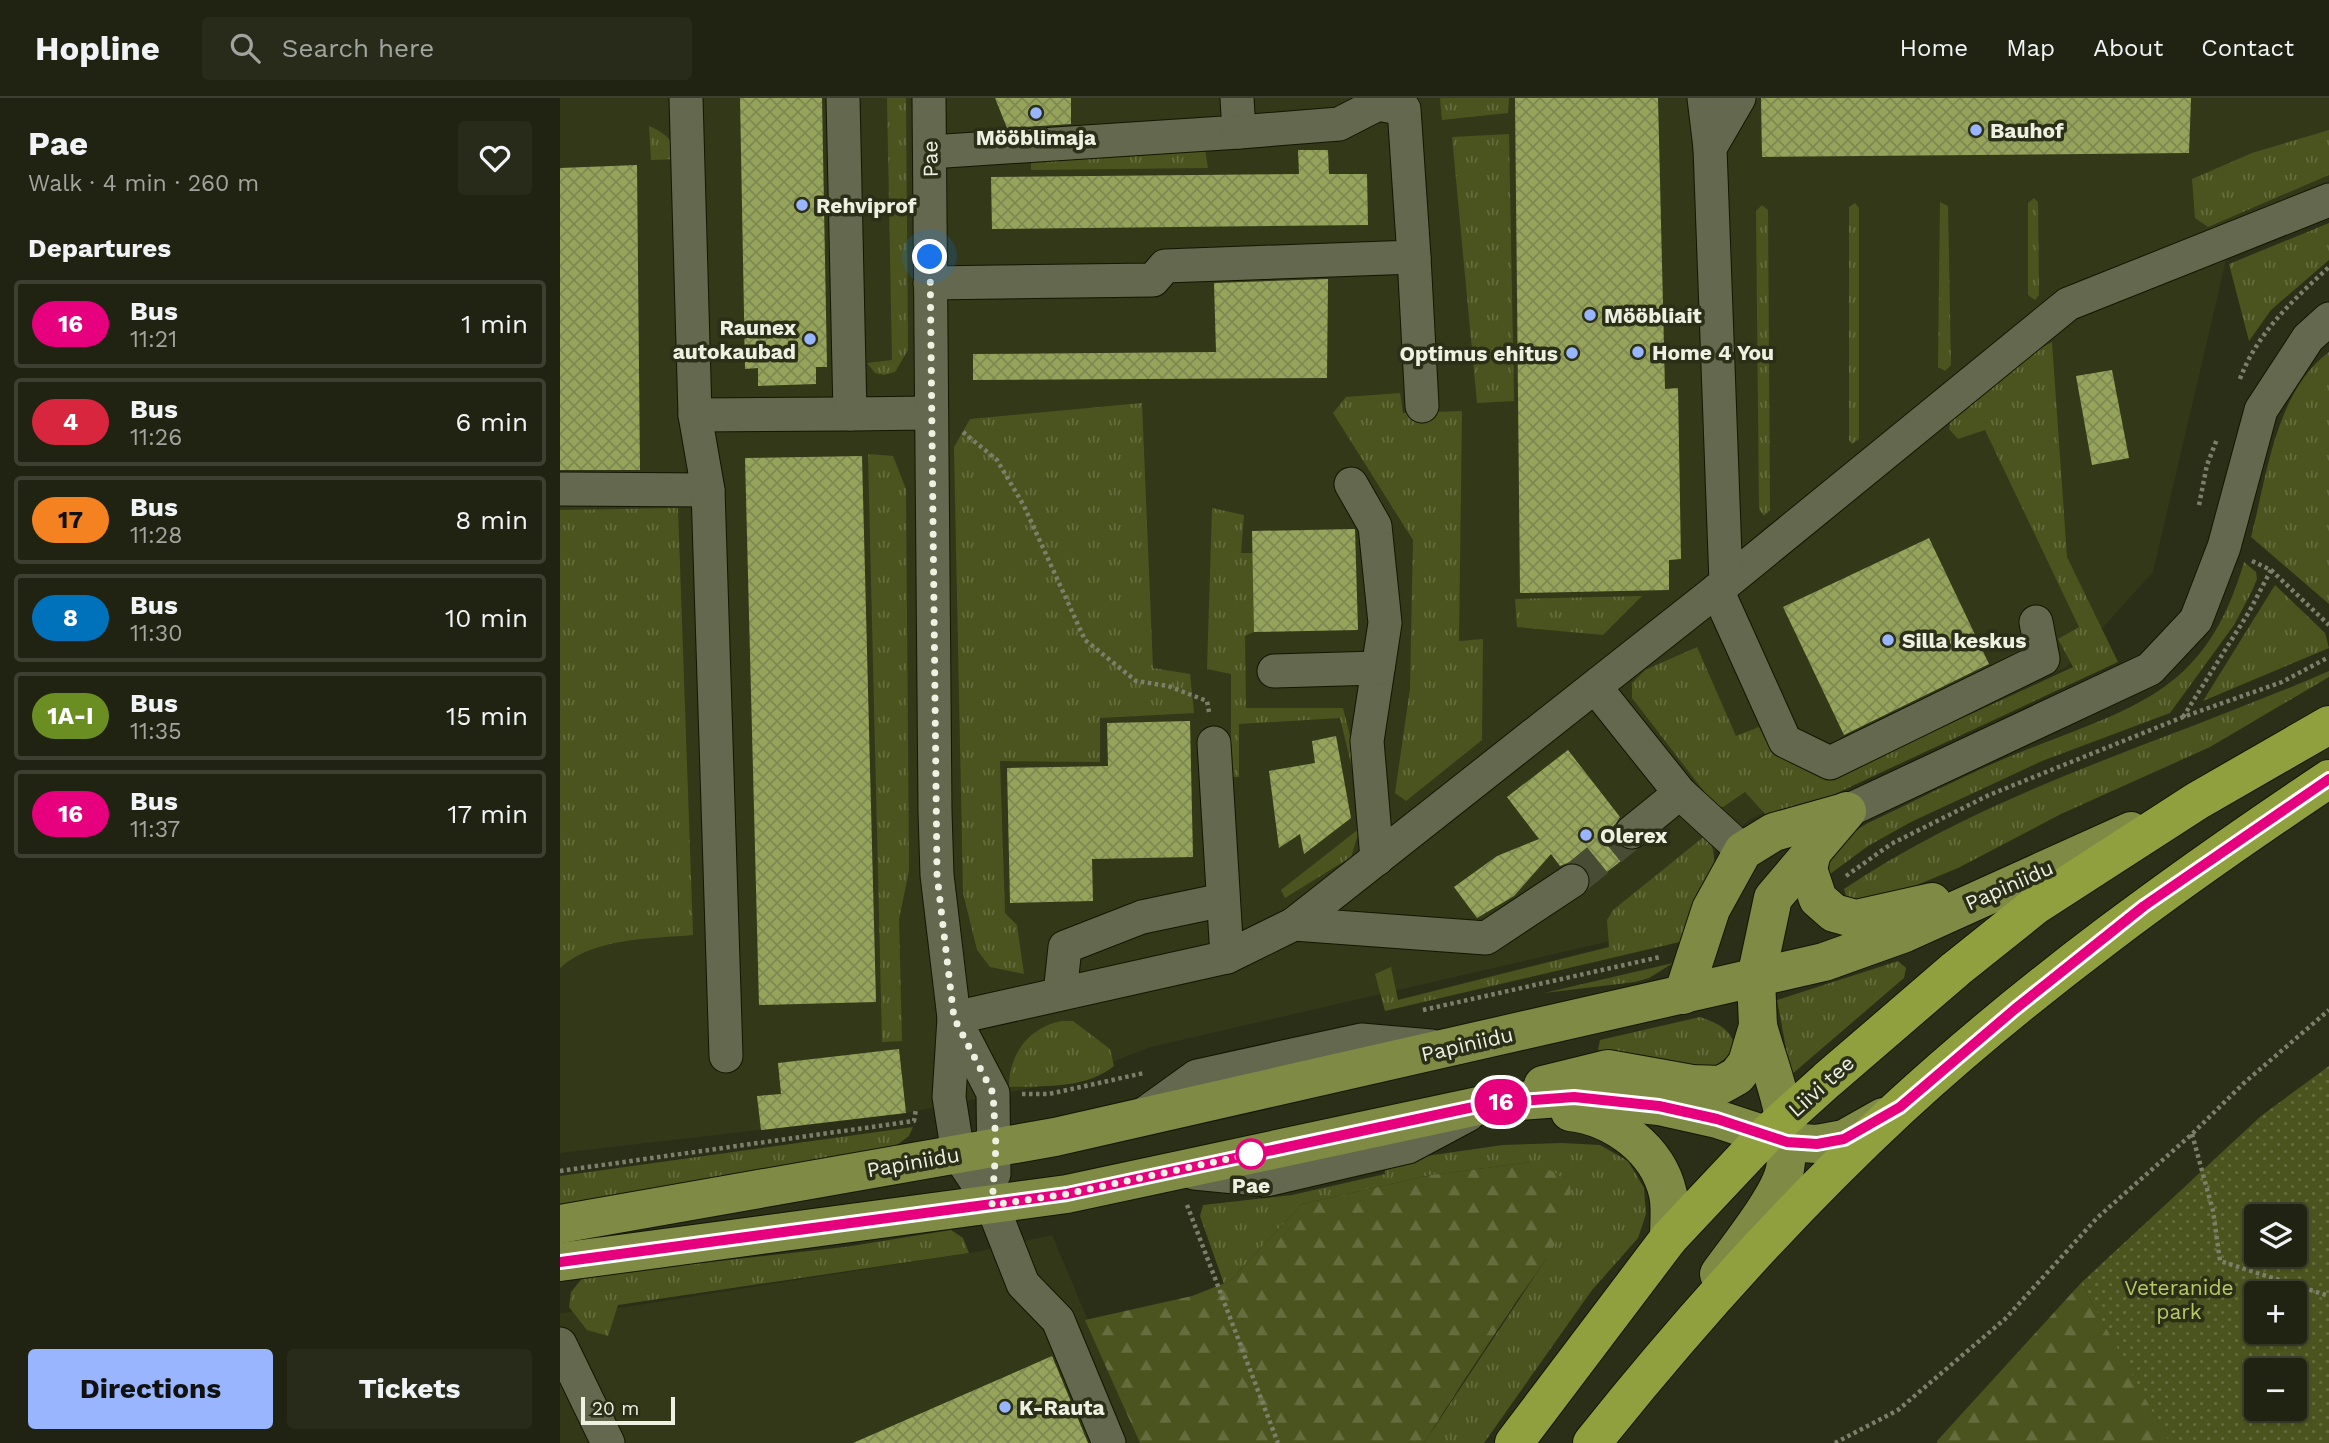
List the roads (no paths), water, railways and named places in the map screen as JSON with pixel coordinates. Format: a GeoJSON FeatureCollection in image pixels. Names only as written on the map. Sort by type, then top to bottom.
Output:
{"type":"FeatureCollection","features":[{"type":"Feature","properties":{"kind":"highway","name":"Papiniidu"},"geometry":{"type":"LineString","coordinates":[[2197,802],[2329,725]]}},
{"type":"Feature","properties":{"kind":"highway"},"geometry":{"type":"LineString","coordinates":[[1592,1443],[1668,1348],[1780,1225],[1900,1107],[2015,1009],[2144,906],[2329,779]]}},
{"type":"Feature","properties":{"kind":"highway","name":"Liivi tee"},"geometry":{"type":"LineString","coordinates":[[1514,1443],[1669,1238],[1779,1133],[1956,969],[2036,905],[2197,802]]}},
{"type":"Feature","properties":{"kind":"main road","name":"Papiniidu"},"geometry":{"type":"LineString","coordinates":[[560,1224],[1055,1137],[1824,962],[1905,933],[2197,802]]}},
{"type":"Feature","properties":{"kind":"main road"},"geometry":{"type":"LineString","coordinates":[[1668,1348],[1765,1209],[1785,1171],[1758,1026],[1756,978],[1773,898],[1847,811]]}},
{"type":"Feature","properties":{"kind":"main road"},"geometry":{"type":"LineString","coordinates":[[1683,995],[1711,909],[1743,851],[1774,832],[1847,811]]}},
{"type":"Feature","properties":{"kind":"main road"},"geometry":{"type":"LineString","coordinates":[[1813,848],[1808,869],[1818,899],[1834,913],[1856,919],[2013,883]]}},
{"type":"Feature","properties":{"kind":"main road"},"geometry":{"type":"LineString","coordinates":[[560,1262],[1067,1194],[1179,1185],[1492,1103],[1578,1074],[1608,1069],[1692,1084],[1721,1085],[1737,1076],[1748,1062],[1758,1026]]}},
{"type":"Feature","properties":{"kind":"main road"},"geometry":{"type":"LineString","coordinates":[[1492,1103],[1574,1097],[1659,1106],[1817,1144],[1844,1139],[1900,1107]]}},
{"type":"Feature","properties":{"kind":"main road"},"geometry":{"type":"LineString","coordinates":[[1492,1103],[1591,1114],[1623,1131],[1644,1150],[1662,1175],[1668,1197],[1669,1238]]}},
{"type":"Feature","properties":{"kind":"street"},"geometry":{"type":"LineString","coordinates":[[686,98],[695,415],[708,490],[726,1056]]}},
{"type":"Feature","properties":{"kind":"street"},"geometry":{"type":"LineString","coordinates":[[843,98],[850,414]]}},
{"type":"Feature","properties":{"kind":"street","name":"Pae"},"geometry":{"type":"LineString","coordinates":[[929,98],[937,875],[954,1018],[949,1097],[958,1154],[992,1205]]}},
{"type":"Feature","properties":{"kind":"street"},"geometry":{"type":"LineString","coordinates":[[1237,98],[1239,132]]}},
{"type":"Feature","properties":{"kind":"street"},"geometry":{"type":"LineString","coordinates":[[1704,98],[1710,148],[1722,586],[1785,741],[1830,763],[2043,659],[2036,622]]}},
{"type":"Feature","properties":{"kind":"street"},"geometry":{"type":"LineString","coordinates":[[1710,148],[1740,98]]}},
{"type":"Feature","properties":{"kind":"street"},"geometry":{"type":"LineString","coordinates":[[930,152],[1339,124],[1378,101],[1404,109],[1422,406]]}},
{"type":"Feature","properties":{"kind":"street"},"geometry":{"type":"LineString","coordinates":[[954,1018],[1227,957],[1294,925],[1596,688],[2068,304],[2329,200]]}},
{"type":"Feature","properties":{"kind":"street"},"geometry":{"type":"LineString","coordinates":[[930,283],[1153,280],[1165,266],[1414,257]]}},
{"type":"Feature","properties":{"kind":"street"},"geometry":{"type":"LineString","coordinates":[[1847,811],[2150,668],[2196,620],[2224,547],[2261,410],[2308,338],[2329,319]]}},
{"type":"Feature","properties":{"kind":"street"},"geometry":{"type":"LineString","coordinates":[[695,415],[850,414],[931,420]]}},
{"type":"Feature","properties":{"kind":"street"},"geometry":{"type":"LineString","coordinates":[[1351,484],[1375,526],[1385,623],[1367,741],[1377,859]]}},
{"type":"Feature","properties":{"kind":"street"},"geometry":{"type":"LineString","coordinates":[[560,489],[708,490]]}},
{"type":"Feature","properties":{"kind":"street"},"geometry":{"type":"LineString","coordinates":[[1274,671],[1378,668]]}},
{"type":"Feature","properties":{"kind":"street"},"geometry":{"type":"LineString","coordinates":[[1596,688],[1680,793],[1743,851]]}},
{"type":"Feature","properties":{"kind":"street"},"geometry":{"type":"LineString","coordinates":[[1214,743],[1227,957]]}},
{"type":"Feature","properties":{"kind":"street"},"geometry":{"type":"LineString","coordinates":[[1632,832],[1680,793]]}},
{"type":"Feature","properties":{"kind":"street"},"geometry":{"type":"LineString","coordinates":[[1294,925],[1486,938],[1572,881]]}},
{"type":"Feature","properties":{"kind":"street"},"geometry":{"type":"LineString","coordinates":[[1060,994],[1065,947],[1142,917],[1223,900]]}},
{"type":"Feature","properties":{"kind":"street","name":"Pae"},"geometry":{"type":"LineString","coordinates":[[954,1018],[993,1093],[996,1146],[992,1205]]}},
{"type":"Feature","properties":{"kind":"street"},"geometry":{"type":"LineString","coordinates":[[992,1205],[1023,1284],[1058,1321],[1109,1443]]}},
{"type":"Feature","properties":{"kind":"street"},"geometry":{"type":"LineString","coordinates":[[560,1344],[608,1443]]}},
{"type":"Feature","properties":{"kind":"tunnel"},"geometry":{"type":"LineString","coordinates":[[1572,881],[1632,832]]}},
{"type":"Feature","properties":{"kind":"place","name":"Mööblimaja"},"geometry":{"type":"Point","coordinates":[1036,113]}},
{"type":"Feature","properties":{"kind":"place","name":"Bauhof"},"geometry":{"type":"Point","coordinates":[1976,130]}},
{"type":"Feature","properties":{"kind":"place","name":"Rehviprof"},"geometry":{"type":"Point","coordinates":[802,205]}},
{"type":"Feature","properties":{"kind":"place","name":"Mööbliait"},"geometry":{"type":"Point","coordinates":[1590,315]}},
{"type":"Feature","properties":{"kind":"place","name":"Raunex autokaubad"},"geometry":{"type":"Point","coordinates":[810,339]}},
{"type":"Feature","properties":{"kind":"place","name":"Home 4 You"},"geometry":{"type":"Point","coordinates":[1638,352]}},
{"type":"Feature","properties":{"kind":"place","name":"Optimus ehitus"},"geometry":{"type":"Point","coordinates":[1572,353]}},
{"type":"Feature","properties":{"kind":"place","name":"Silla keskus"},"geometry":{"type":"Point","coordinates":[1888,640]}},
{"type":"Feature","properties":{"kind":"place","name":"Olerex"},"geometry":{"type":"Point","coordinates":[1586,835]}},
{"type":"Feature","properties":{"kind":"place","name":"Pae"},"geometry":{"type":"Point","coordinates":[1251,1154]}},
{"type":"Feature","properties":{"kind":"place","name":"K-Rauta"},"geometry":{"type":"Point","coordinates":[1005,1407]}},
{"type":"Feature","properties":{"kind":"park label","name":"Veteranide park"},"geometry":{"type":"Point","coordinates":[2179,1299]}}]}
